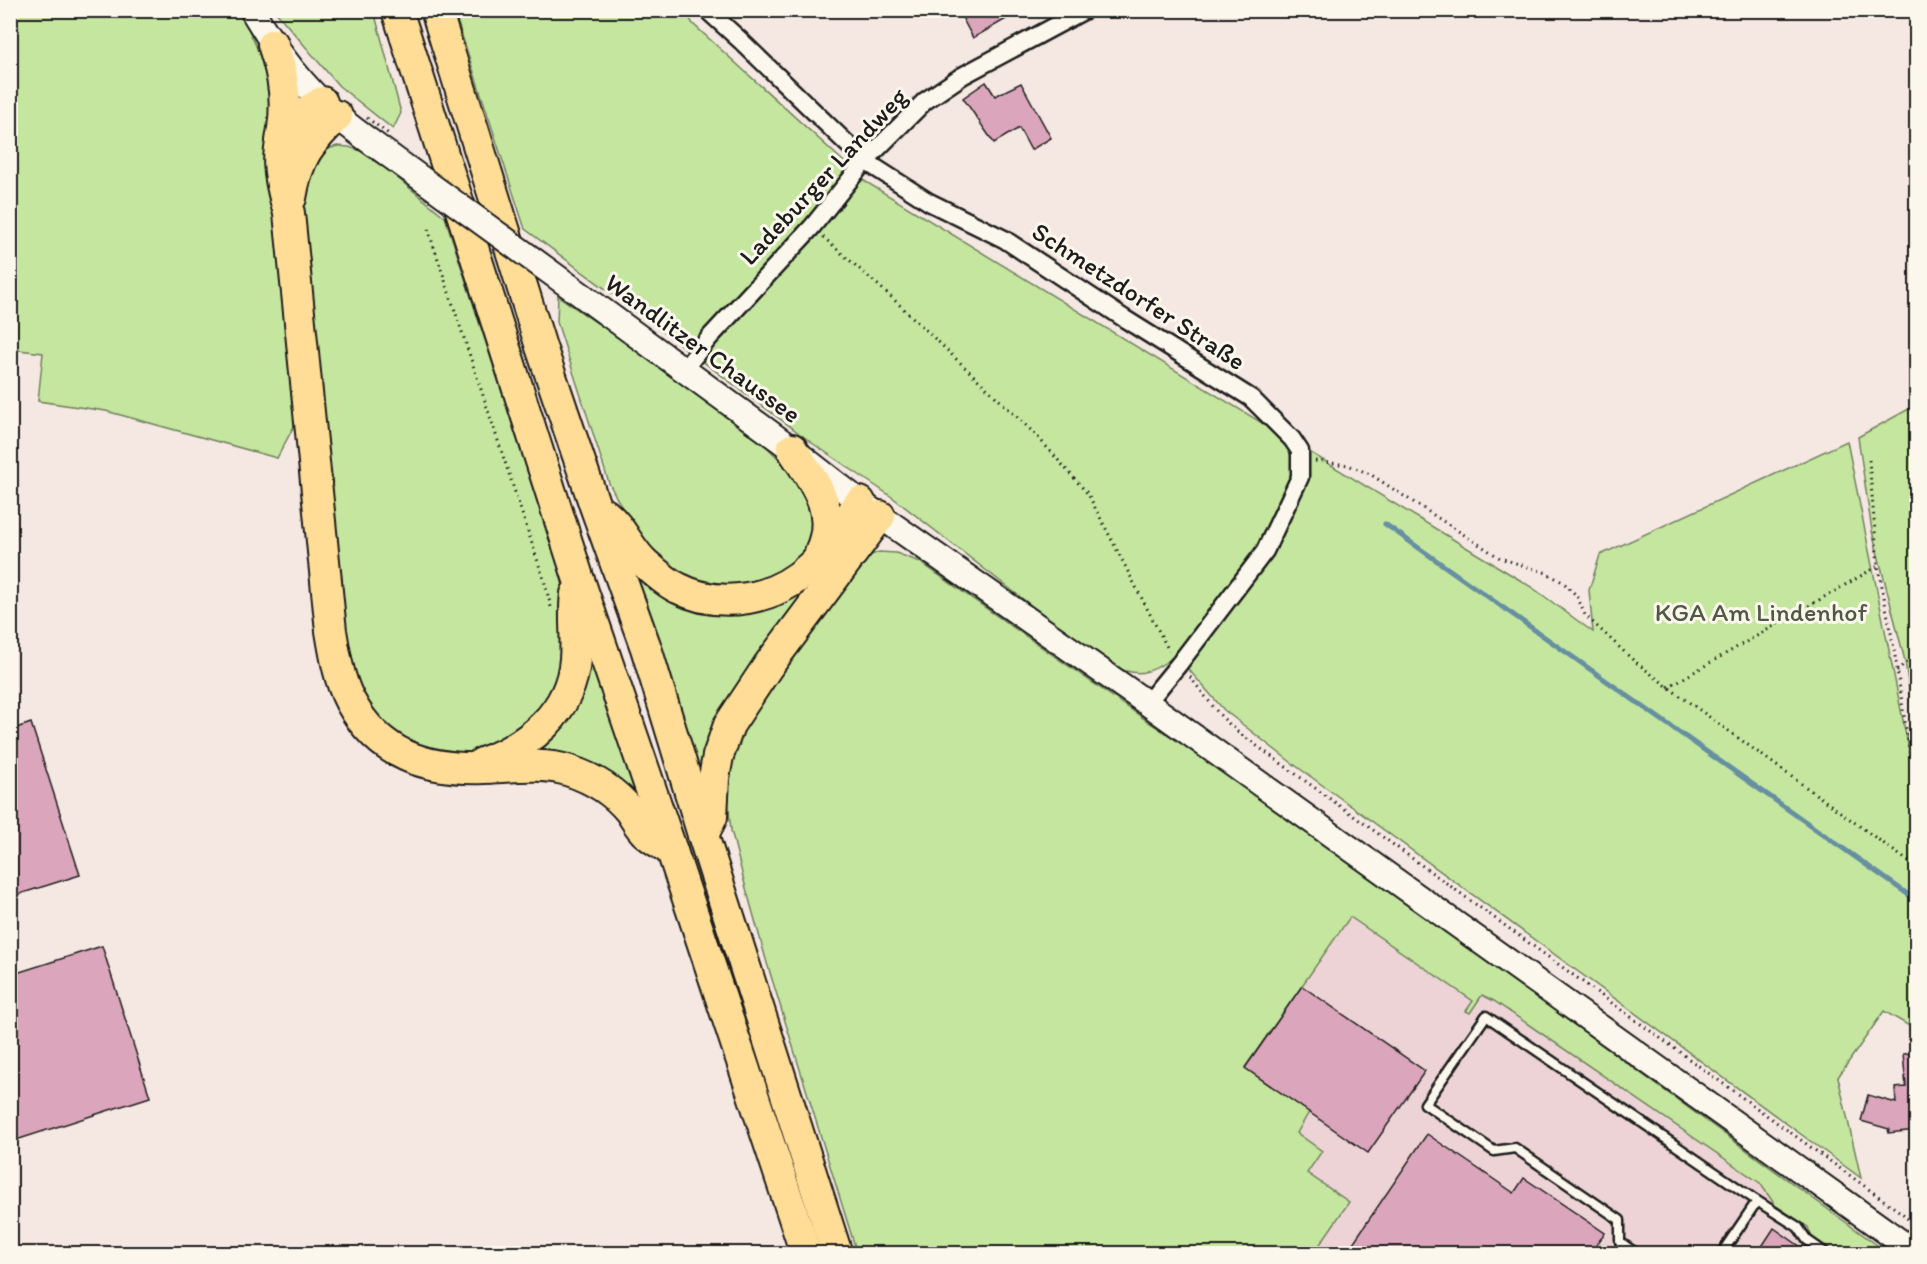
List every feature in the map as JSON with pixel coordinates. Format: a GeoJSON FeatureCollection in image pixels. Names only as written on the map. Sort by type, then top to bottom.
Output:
{"type":"FeatureCollection","features":[{"type":"Feature","properties":{"kind":"highway"},"geometry":{"type":"LineString","coordinates":[[397,10],[578,577],[806,1254]]}},
{"type":"Feature","properties":{"kind":"highway"},"geometry":{"type":"LineString","coordinates":[[436,10],[541,347],[646,648],[703,835],[837,1254]]}},
{"type":"Feature","properties":{"kind":"highway"},"geometry":{"type":"LineString","coordinates":[[273,44],[284,79],[286,103],[279,159],[280,181],[289,213],[331,631],[338,666],[350,700],[363,721],[379,739],[402,754],[430,765],[468,769],[544,767],[566,770],[588,777],[613,793],[646,833],[672,851]]}},
{"type":"Feature","properties":{"kind":"highway"},"geometry":{"type":"LineString","coordinates":[[281,143],[288,127],[296,119],[330,109]]}},
{"type":"Feature","properties":{"kind":"highway"},"geometry":{"type":"LineString","coordinates":[[289,213],[299,163],[330,109]]}},
{"type":"Feature","properties":{"kind":"highway"},"geometry":{"type":"LineString","coordinates":[[792,449],[819,489],[825,503],[825,536],[816,561]]}},
{"type":"Feature","properties":{"kind":"highway"},"geometry":{"type":"LineString","coordinates":[[595,506],[614,521],[645,565],[678,588],[709,598],[739,600],[769,593],[792,581],[870,509]]}},
{"type":"Feature","properties":{"kind":"highway"},"geometry":{"type":"LineString","coordinates":[[703,835],[712,817],[714,778],[718,756],[729,725],[870,509]]}},
{"type":"Feature","properties":{"kind":"highway"},"geometry":{"type":"LineString","coordinates":[[468,769],[504,755],[525,742],[547,723],[560,705],[575,663],[574,609],[578,577]]}},
{"type":"Feature","properties":{"kind":"main road","name":"Wandlitzer Chaussee"},"geometry":{"type":"LineString","coordinates":[[252,10],[273,44],[304,84],[330,109],[389,155],[684,369],[870,509],[1147,703],[1719,1114],[1917,1253]]}},
{"type":"Feature","properties":{"kind":"street","name":"Schmetzdorfer Straße"},"geometry":{"type":"LineString","coordinates":[[707,10],[865,161],[929,202],[1004,239],[1251,398],[1292,439],[1300,451],[1301,460]]}},
{"type":"Feature","properties":{"kind":"street","name":"Ladeburger Landweg"},"geometry":{"type":"LineString","coordinates":[[684,369],[710,337],[812,227],[865,161],[926,101],[962,76],[1085,10]]}},
{"type":"Feature","properties":{"kind":"street"},"geometry":{"type":"LineString","coordinates":[[1147,703],[1265,550],[1300,477],[1301,460]]}},
{"type":"Feature","properties":{"kind":"lane"},"geometry":{"type":"LineString","coordinates":[[1638,1254],[1620,1242],[1620,1220],[1515,1148],[1494,1151],[1425,1104],[1486,1016],[1798,1227],[1807,1239],[1827,1254]]}},
{"type":"Feature","properties":{"kind":"lane"},"geometry":{"type":"LineString","coordinates":[[1721,1254],[1757,1201]]}},
{"type":"Feature","properties":{"kind":"path"},"geometry":{"type":"LineString","coordinates":[[812,227],[887,293],[1036,435],[1088,494],[1170,654],[1219,714],[1236,730],[1903,1214],[1917,1227]]}},
{"type":"Feature","properties":{"kind":"path"},"geometry":{"type":"LineString","coordinates":[[428,229],[544,580],[551,612]]}},
{"type":"Feature","properties":{"kind":"path"},"geometry":{"type":"LineString","coordinates":[[1301,460],[1348,465],[1370,474],[1500,558],[1547,573],[1564,583],[1577,596],[1585,615],[1633,660],[1917,867]]}},
{"type":"Feature","properties":{"kind":"path"},"geometry":{"type":"LineString","coordinates":[[1869,460],[1878,566],[1917,795]]}},
{"type":"Feature","properties":{"kind":"path"},"geometry":{"type":"LineString","coordinates":[[1668,687],[1878,566]]}},
{"type":"Feature","properties":{"kind":"path"},"geometry":{"type":"LineString","coordinates":[[1897,671],[1905,663],[1917,658]]}},
{"type":"Feature","properties":{"kind":"shaded area"},"geometry":{"type":"Polygon","coordinates":[[[1335,882],[1870,1253],[1210,1253],[1202,1067],[1335,882]]]}},
{"type":"Feature","properties":{"kind":"green space"},"geometry":{"type":"Polygon","coordinates":[[[13,11],[238,11],[247,26],[273,83],[275,216],[295,424],[277,458],[106,411],[38,401],[43,353],[11,349],[10,31],[13,11]]]}},
{"type":"Feature","properties":{"kind":"green space"},"geometry":{"type":"Polygon","coordinates":[[[275,11],[374,11],[401,113],[393,129],[339,86],[275,11]]]}},
{"type":"Feature","properties":{"kind":"green space","name":"KGA Am Lindenhof"},"geometry":{"type":"Polygon","coordinates":[[[454,11],[685,11],[693,24],[866,182],[1533,588],[1593,632],[1589,590],[1600,555],[1847,441],[1916,785],[1916,1030],[1884,1011],[1838,1077],[1861,1178],[1292,763],[1224,710],[1176,655],[1157,668],[1142,672],[1126,671],[1105,663],[892,497],[815,445],[525,229],[454,11]]]}},
{"type":"Feature","properties":{"kind":"green space"},"geometry":{"type":"Polygon","coordinates":[[[337,146],[367,153],[445,217],[557,562],[567,602],[568,662],[541,717],[482,753],[459,755],[432,752],[405,741],[375,715],[363,696],[349,663],[303,211],[308,182],[316,160],[323,152],[337,146]]]}},
{"type":"Feature","properties":{"kind":"green space"},"geometry":{"type":"Polygon","coordinates":[[[558,296],[597,323],[600,321],[745,425],[803,483],[814,506],[811,545],[786,572],[736,588],[682,578],[654,557],[626,516],[609,483],[557,322],[558,296]]]}},
{"type":"Feature","properties":{"kind":"green space"},"geometry":{"type":"Polygon","coordinates":[[[1916,405],[1916,739],[1905,661],[1872,531],[1858,437],[1916,405]]]}},
{"type":"Feature","properties":{"kind":"green space"},"geometry":{"type":"Polygon","coordinates":[[[879,552],[896,553],[920,562],[1150,723],[1227,772],[1888,1253],[1835,1253],[1812,1238],[1808,1227],[1775,1205],[1760,1183],[1494,1001],[1482,995],[1470,1013],[1466,1011],[1473,1001],[1350,917],[1245,1067],[1309,1112],[1297,1133],[1322,1151],[1307,1173],[1349,1202],[1314,1253],[857,1253],[767,963],[744,881],[731,830],[725,772],[735,731],[866,557],[879,552]]]}},
{"type":"Feature","properties":{"kind":"green space"},"geometry":{"type":"Polygon","coordinates":[[[833,558],[701,778],[630,569],[693,604],[833,558]]]}},
{"type":"Feature","properties":{"kind":"green space"},"geometry":{"type":"Polygon","coordinates":[[[587,647],[637,799],[524,753],[587,647]]]}},
{"type":"Feature","properties":{"kind":"building"},"geometry":{"type":"Polygon","coordinates":[[[958,10],[1022,10],[973,38],[958,10]]]}},
{"type":"Feature","properties":{"kind":"building"},"geometry":{"type":"Polygon","coordinates":[[[986,82],[995,96],[1021,83],[1051,138],[1031,150],[1019,128],[994,143],[963,98],[986,82]]]}},
{"type":"Feature","properties":{"kind":"building"},"geometry":{"type":"Polygon","coordinates":[[[31,723],[80,875],[10,897],[10,730],[31,723]]]}},
{"type":"Feature","properties":{"kind":"building"},"geometry":{"type":"Polygon","coordinates":[[[102,946],[150,1097],[10,1142],[10,975],[102,946]]]}},
{"type":"Feature","properties":{"kind":"building"},"geometry":{"type":"Polygon","coordinates":[[[1302,986],[1425,1071],[1368,1153],[1245,1068],[1302,986]]]}},
{"type":"Feature","properties":{"kind":"building"},"geometry":{"type":"Polygon","coordinates":[[[1917,1053],[1917,1130],[1888,1133],[1889,1129],[1861,1121],[1868,1095],[1896,1103],[1895,1088],[1906,1087],[1903,1054],[1917,1053]]]}},
{"type":"Feature","properties":{"kind":"building"},"geometry":{"type":"Polygon","coordinates":[[[1427,1134],[1514,1193],[1524,1178],[1605,1233],[1590,1254],[1367,1254],[1353,1243],[1427,1134]]]}},
{"type":"Feature","properties":{"kind":"building"},"geometry":{"type":"Polygon","coordinates":[[[1774,1228],[1811,1254],[1757,1254],[1774,1228]]]}},
{"type":"Feature","properties":{"kind":"waterway"},"geometry":{"type":"LineString","coordinates":[[1385,524],[1916,900]]}}]}
